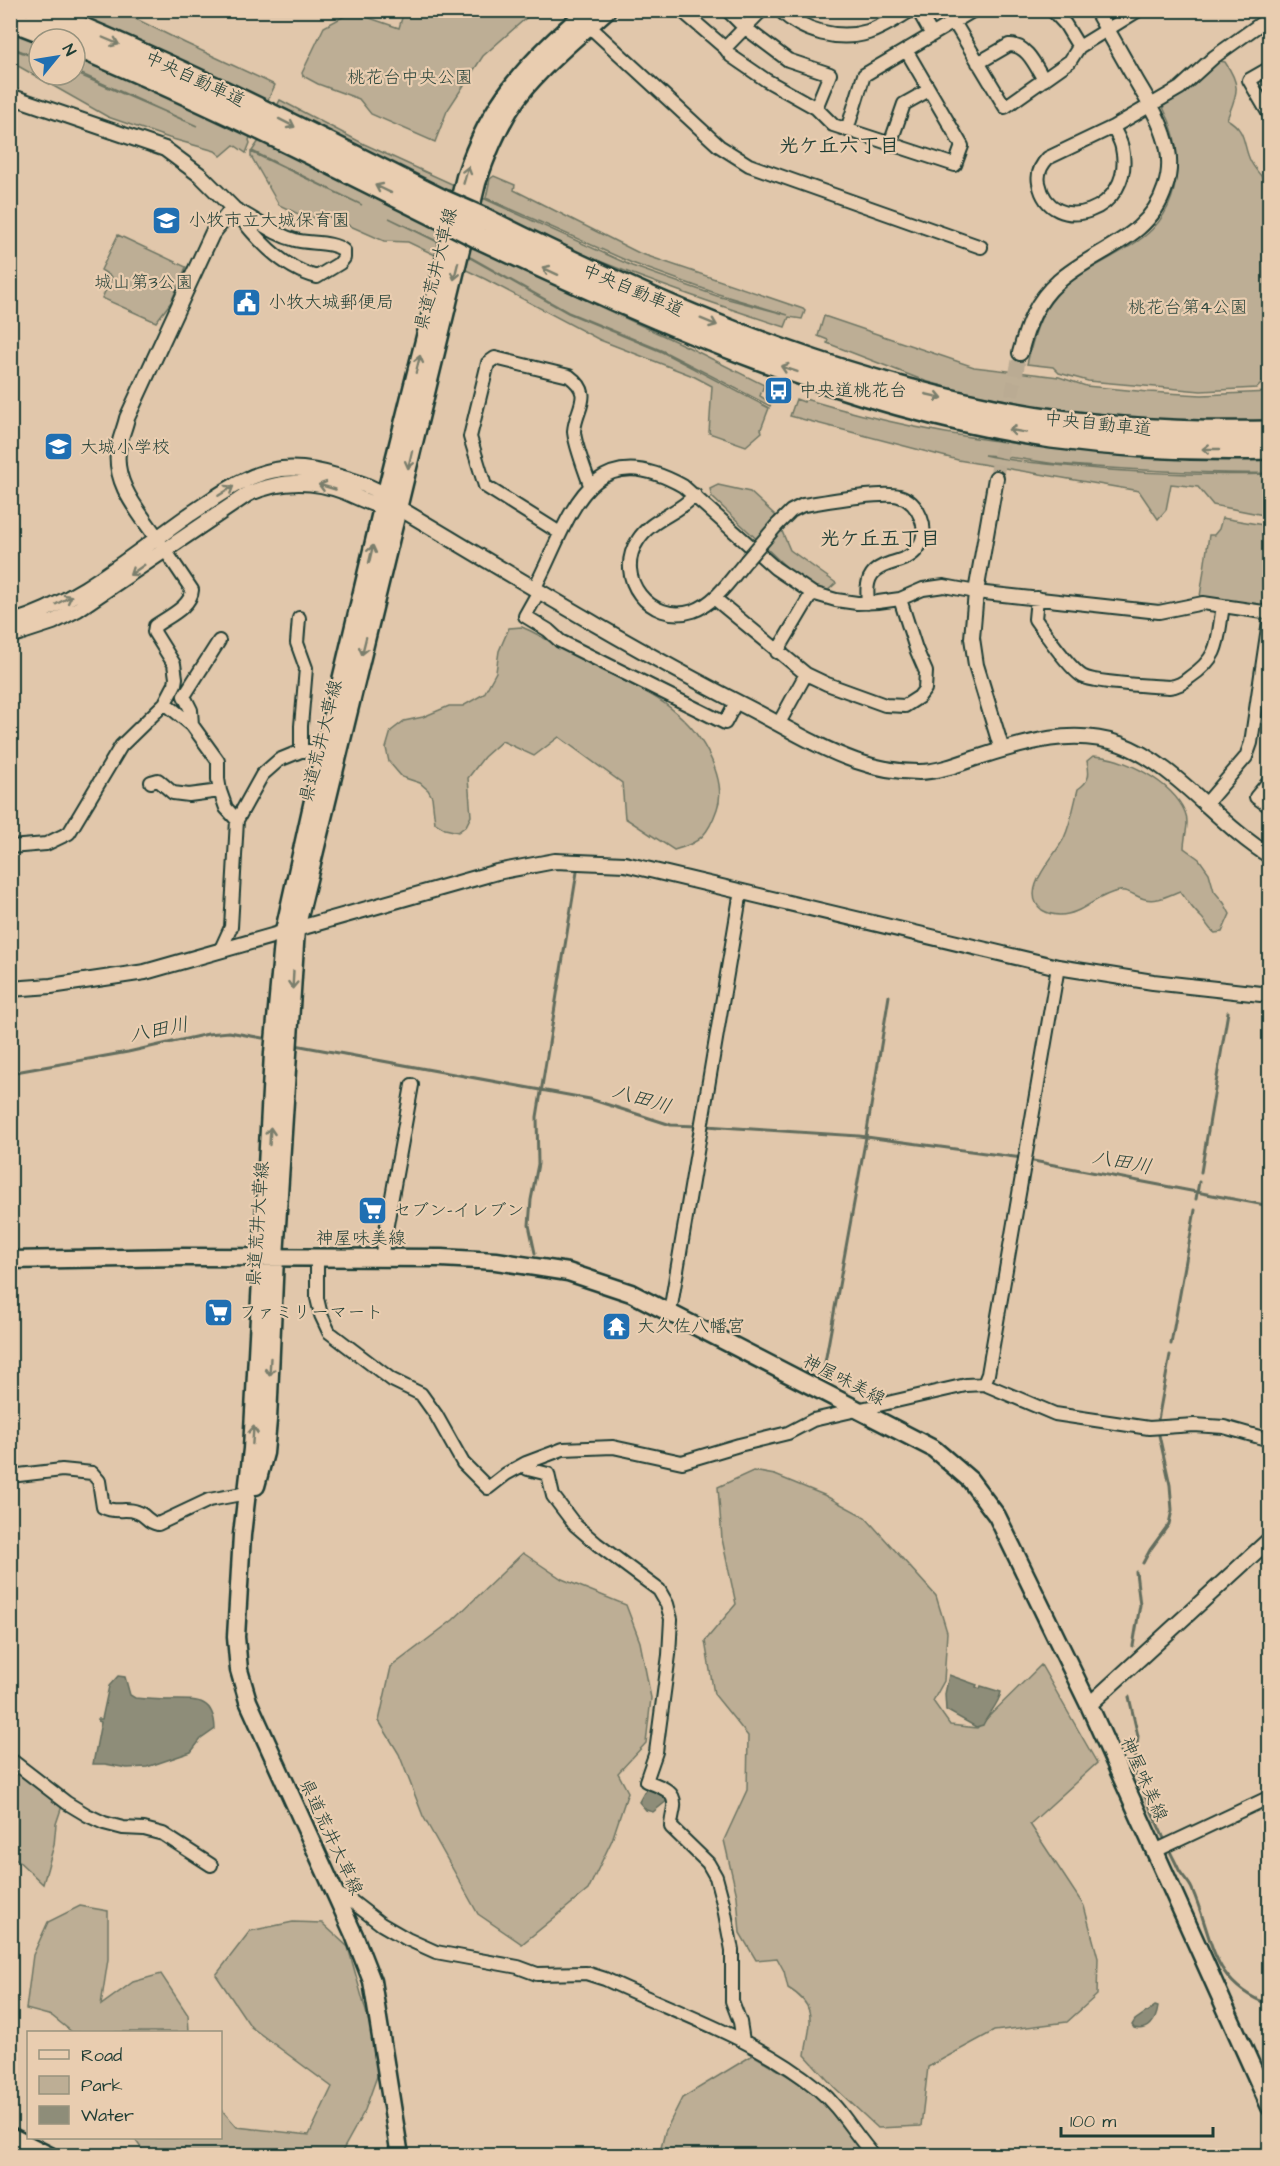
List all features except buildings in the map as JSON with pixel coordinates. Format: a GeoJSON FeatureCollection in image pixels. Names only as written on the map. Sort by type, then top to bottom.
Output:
{"type":"FeatureCollection","features":[{"type":"Feature","properties":{"kind":"highway","name":"中央自動車道"},"geometry":{"type":"LineString","coordinates":[[37,10],[140,53],[275,117],[439,208]]}},
{"type":"Feature","properties":{"kind":"highway"},"geometry":{"type":"LineString","coordinates":[[10,19],[31,27]]}},
{"type":"Feature","properties":{"kind":"highway","name":"中央自動車道"},"geometry":{"type":"LineString","coordinates":[[87,50],[135,69],[247,123],[439,208],[632,308],[730,348],[847,389],[913,408],[1052,437],[1171,449],[1269,448]]}},
{"type":"Feature","properties":{"kind":"highway","name":"中央自動車道"},"geometry":{"type":"LineString","coordinates":[[482,229],[736,333],[852,373],[918,392],[993,410],[1052,420],[1123,428],[1211,433],[1269,432]]}},
{"type":"Feature","properties":{"kind":"main road","name":"県道荒井大草線"},"geometry":{"type":"LineString","coordinates":[[400,2156],[372,1981],[335,1893],[252,1711],[239,1670],[236,1637],[242,1535],[269,1257],[290,930],[330,755],[383,501],[473,153],[486,125],[515,80],[553,42],[589,18],[608,10]]}},
{"type":"Feature","properties":{"kind":"main road","name":"県道荒井大草線"},"geometry":{"type":"LineString","coordinates":[[330,755],[399,508],[477,183],[485,158],[510,110],[525,88],[589,18]]}},
{"type":"Feature","properties":{"kind":"main road","name":"県道荒井大草線"},"geometry":{"type":"LineString","coordinates":[[242,1535],[265,1453],[269,1257]]}},
{"type":"Feature","properties":{"kind":"main road","name":"神屋味美線"},"geometry":{"type":"LineString","coordinates":[[10,1260],[441,1258],[496,1261],[548,1269],[593,1279],[631,1293],[934,1449],[970,1480],[997,1516],[1089,1705],[1269,2106]]}},
{"type":"Feature","properties":{"kind":"main road"},"geometry":{"type":"LineString","coordinates":[[10,2136],[50,2156]]}},
{"type":"Feature","properties":{"kind":"street"},"geometry":{"type":"LineString","coordinates":[[681,10],[725,48],[730,56],[748,69],[816,108],[832,125],[955,165],[962,146],[906,50]]}},
{"type":"Feature","properties":{"kind":"street"},"geometry":{"type":"LineString","coordinates":[[727,10],[744,27],[788,60],[830,74],[816,108]]}},
{"type":"Feature","properties":{"kind":"street"},"geometry":{"type":"LineString","coordinates":[[725,48],[762,10]]}},
{"type":"Feature","properties":{"kind":"street"},"geometry":{"type":"LineString","coordinates":[[781,10],[809,28],[845,36],[870,31],[910,10]]}},
{"type":"Feature","properties":{"kind":"street"},"geometry":{"type":"LineString","coordinates":[[918,10],[932,35]]}},
{"type":"Feature","properties":{"kind":"street"},"geometry":{"type":"LineString","coordinates":[[847,130],[864,75],[974,10]]}},
{"type":"Feature","properties":{"kind":"street"},"geometry":{"type":"LineString","coordinates":[[1052,10],[1065,24],[1079,47]]}},
{"type":"Feature","properties":{"kind":"street"},"geometry":{"type":"LineString","coordinates":[[1020,353],[1036,307],[1048,291],[1075,268],[1137,230],[1152,215],[1161,200],[1168,177],[1168,152],[1161,126],[1096,10]]}},
{"type":"Feature","properties":{"kind":"street"},"geometry":{"type":"LineString","coordinates":[[954,22],[1005,107],[1070,61],[1079,47],[1139,10]]}},
{"type":"Feature","properties":{"kind":"street"},"geometry":{"type":"LineString","coordinates":[[1113,127],[1122,146],[1125,165],[1112,196],[1095,209],[1084,213],[1074,214],[1054,207],[1041,191],[1038,179],[1043,163],[1048,158],[1113,127],[1180,88],[1214,57],[1269,17]]}},
{"type":"Feature","properties":{"kind":"street"},"geometry":{"type":"LineString","coordinates":[[589,18],[719,146],[749,165],[981,247]]}},
{"type":"Feature","properties":{"kind":"street"},"geometry":{"type":"LineString","coordinates":[[978,63],[1009,45],[1023,47],[1044,80]]}},
{"type":"Feature","properties":{"kind":"street"},"geometry":{"type":"LineString","coordinates":[[1269,68],[1249,80],[1269,116]]}},
{"type":"Feature","properties":{"kind":"street"},"geometry":{"type":"LineString","coordinates":[[890,144],[903,106],[929,90]]}},
{"type":"Feature","properties":{"kind":"street"},"geometry":{"type":"LineString","coordinates":[[10,96],[165,149],[191,167],[282,261],[300,271],[317,277],[344,258],[344,251],[339,246],[312,244],[285,237],[269,231],[249,216],[233,208]]}},
{"type":"Feature","properties":{"kind":"street"},"geometry":{"type":"LineString","coordinates":[[10,847],[46,844],[69,833],[121,746],[165,704],[176,684],[174,664],[154,632],[155,626],[188,601],[192,594],[190,585],[122,482],[118,474],[117,458],[127,418],[212,234],[233,208]]}},
{"type":"Feature","properties":{"kind":"street"},"geometry":{"type":"LineString","coordinates":[[560,532],[485,486],[470,437],[488,363],[495,358],[569,376],[579,383],[584,395],[574,432],[590,485]]}},
{"type":"Feature","properties":{"kind":"street"},"geometry":{"type":"LineString","coordinates":[[10,623],[34,615],[72,597],[103,578],[240,482],[275,470],[298,468],[320,471],[347,479],[689,677],[856,761],[890,770],[921,772],[956,765],[1047,738],[1064,736],[1106,740],[1152,760],[1234,831],[1269,856]]}},
{"type":"Feature","properties":{"kind":"street"},"geometry":{"type":"LineString","coordinates":[[736,702],[725,723],[560,641],[548,630],[525,616],[569,513],[590,485],[612,473],[639,471],[667,477],[695,495],[775,567],[812,593],[836,600],[868,603],[900,599],[933,587],[964,588],[976,592],[1159,612],[1203,603],[1269,614],[1268,639],[1251,743],[1246,757],[1205,806]]}},
{"type":"Feature","properties":{"kind":"street"},"geometry":{"type":"LineString","coordinates":[[996,478],[972,622],[973,651],[1002,750]]}},
{"type":"Feature","properties":{"kind":"street"},"geometry":{"type":"LineString","coordinates":[[10,636],[53,622],[72,613],[241,498],[261,488],[299,482],[317,484],[383,501]]}},
{"type":"Feature","properties":{"kind":"street"},"geometry":{"type":"LineString","coordinates":[[695,495],[678,510],[645,531],[632,550],[631,581],[644,601],[669,613],[693,611],[714,598],[777,525],[803,505],[888,494],[906,498],[914,505],[923,521],[924,530],[919,547],[904,560],[882,566],[874,572],[868,580],[868,603]]}},
{"type":"Feature","properties":{"kind":"street"},"geometry":{"type":"LineString","coordinates":[[777,652],[812,593]]}},
{"type":"Feature","properties":{"kind":"street"},"geometry":{"type":"LineString","coordinates":[[714,598],[806,674],[826,684],[885,705],[905,705],[919,698],[925,689],[926,672],[900,599]]}},
{"type":"Feature","properties":{"kind":"street"},"geometry":{"type":"LineString","coordinates":[[1037,598],[1035,619],[1061,654],[1082,677],[1169,687],[1178,686],[1210,662],[1215,651],[1223,606]]}},
{"type":"Feature","properties":{"kind":"street"},"geometry":{"type":"LineString","coordinates":[[299,618],[297,644],[306,668],[302,695],[301,751]]}},
{"type":"Feature","properties":{"kind":"street"},"geometry":{"type":"LineString","coordinates":[[192,725],[191,710],[184,696],[219,641]]}},
{"type":"Feature","properties":{"kind":"street"},"geometry":{"type":"LineString","coordinates":[[779,723],[806,674]]}},
{"type":"Feature","properties":{"kind":"street"},"geometry":{"type":"LineString","coordinates":[[165,704],[192,725],[218,761],[220,791],[226,808],[237,820]]}},
{"type":"Feature","properties":{"kind":"street"},"geometry":{"type":"LineString","coordinates":[[220,951],[231,927],[237,820],[262,775],[279,760],[301,751],[330,755]]}},
{"type":"Feature","properties":{"kind":"street"},"geometry":{"type":"LineString","coordinates":[[151,782],[158,780],[173,793],[189,795],[220,791]]}},
{"type":"Feature","properties":{"kind":"street"},"geometry":{"type":"LineString","coordinates":[[1269,780],[1256,797],[1269,807]]}},
{"type":"Feature","properties":{"kind":"street"},"geometry":{"type":"LineString","coordinates":[[10,989],[51,986],[145,972],[497,872],[555,861],[625,864],[1058,967],[1153,982],[1269,995]]}},
{"type":"Feature","properties":{"kind":"street"},"geometry":{"type":"LineString","coordinates":[[670,1312],[741,891]]}},
{"type":"Feature","properties":{"kind":"street"},"geometry":{"type":"LineString","coordinates":[[984,1384],[988,1374],[1058,967]]}},
{"type":"Feature","properties":{"kind":"street"},"geometry":{"type":"LineString","coordinates":[[381,1258],[412,1085]]}},
{"type":"Feature","properties":{"kind":"street"},"geometry":{"type":"LineString","coordinates":[[317,1258],[317,1298],[321,1315],[329,1332],[392,1380],[421,1394],[436,1415],[462,1463],[489,1488],[506,1474],[526,1463],[564,1449],[613,1447],[682,1462],[788,1433],[813,1420],[966,1385],[984,1384],[1055,1414],[1149,1428],[1194,1425],[1224,1427],[1269,1440]]}},
{"type":"Feature","properties":{"kind":"street"},"geometry":{"type":"LineString","coordinates":[[526,1463],[528,1469],[548,1474],[553,1496],[575,1525],[659,1590],[667,1604],[671,1619],[669,1655],[656,1752],[645,1780],[669,1791],[672,1795],[674,1804],[671,1827],[708,1863],[716,1877],[732,1950],[732,2001],[740,2022],[743,2041]]}},
{"type":"Feature","properties":{"kind":"street"},"geometry":{"type":"LineString","coordinates":[[10,1476],[62,1470],[92,1473],[99,1481],[103,1507],[111,1511],[134,1510],[150,1522],[158,1524],[209,1500],[247,1493]]}},
{"type":"Feature","properties":{"kind":"street"},"geometry":{"type":"LineString","coordinates":[[1089,1705],[1269,1539]]}},
{"type":"Feature","properties":{"kind":"street"},"geometry":{"type":"LineString","coordinates":[[10,1759],[67,1803],[87,1815],[123,1828],[144,1829],[163,1834],[211,1865]]}},
{"type":"Feature","properties":{"kind":"street"},"geometry":{"type":"LineString","coordinates":[[1155,1851],[1269,1797]]}},
{"type":"Feature","properties":{"kind":"street"},"geometry":{"type":"LineString","coordinates":[[335,1893],[351,1900],[381,1924],[436,1952],[518,1967],[537,1974],[586,1973],[605,1979],[767,2052],[818,2089],[840,2110],[874,2156]]}},
{"type":"Feature","properties":{"kind":"green space"},"geometry":{"type":"Polygon","coordinates":[[[62,11],[120,11],[275,85],[267,102],[62,11]]]}},
{"type":"Feature","properties":{"kind":"green space","name":"桃花台中央公園"},"geometry":{"type":"Polygon","coordinates":[[[404,11],[534,11],[483,56],[447,111],[435,142],[371,114],[359,99],[318,84],[303,76],[302,73],[324,27],[352,12],[399,28],[404,11]]]}},
{"type":"Feature","properties":{"kind":"green space"},"geometry":{"type":"Polygon","coordinates":[[[10,27],[27,34],[27,53],[11,47],[10,27]]]}},
{"type":"Feature","properties":{"kind":"green space"},"geometry":{"type":"Polygon","coordinates":[[[10,48],[27,54],[27,71],[11,62],[10,48]]]}},
{"type":"Feature","properties":{"kind":"green space"},"geometry":{"type":"Polygon","coordinates":[[[87,59],[252,133],[246,153],[234,145],[221,156],[215,151],[108,117],[55,87],[87,87],[87,78],[197,126],[87,76],[87,59]]]}},
{"type":"Feature","properties":{"kind":"green space","name":"桃花台第4公園"},"geometry":{"type":"Polygon","coordinates":[[[1219,61],[1225,62],[1236,84],[1235,96],[1227,119],[1238,128],[1251,162],[1269,185],[1269,383],[1262,383],[1257,388],[1201,391],[1088,381],[1059,373],[1053,367],[1027,364],[1040,320],[1063,288],[1083,273],[1138,241],[1164,214],[1172,197],[1177,161],[1175,142],[1163,103],[1183,91],[1219,61]]]}},
{"type":"Feature","properties":{"kind":"green space"},"geometry":{"type":"Polygon","coordinates":[[[280,100],[364,144],[632,266],[717,296],[788,315],[718,294],[632,263],[486,198],[490,179],[494,176],[515,185],[514,190],[639,253],[803,309],[805,311],[802,319],[789,317],[785,327],[679,291],[575,251],[462,200],[276,108],[280,100]]]}},
{"type":"Feature","properties":{"kind":"green space"},"geometry":{"type":"Polygon","coordinates":[[[261,138],[575,295],[764,385],[760,396],[771,403],[770,406],[663,351],[568,312],[472,258],[389,218],[472,259],[568,313],[662,352],[769,408],[762,432],[746,446],[709,433],[712,386],[693,376],[600,340],[485,279],[408,242],[384,241],[330,217],[307,218],[279,205],[251,156],[251,152],[362,205],[252,151],[261,138]]]}},
{"type":"Feature","properties":{"kind":"green space","name":"城山第3公園"},"geometry":{"type":"Polygon","coordinates":[[[118,235],[186,267],[171,302],[156,322],[102,298],[112,277],[101,270],[118,235]]]}},
{"type":"Feature","properties":{"kind":"green space"},"geometry":{"type":"Polygon","coordinates":[[[824,316],[974,367],[1059,377],[1086,386],[1148,392],[1202,395],[1269,392],[1269,423],[1216,424],[1097,418],[965,392],[925,381],[827,343],[828,340],[818,336],[824,316]]]}},
{"type":"Feature","properties":{"kind":"green space"},"geometry":{"type":"Polygon","coordinates":[[[796,399],[804,402],[805,399],[866,416],[927,429],[1020,444],[1105,451],[1269,458],[1269,473],[1242,473],[1110,468],[984,455],[1025,462],[1117,470],[1193,474],[1269,474],[1269,516],[1213,505],[1198,487],[1171,484],[1166,510],[1158,519],[1139,491],[958,460],[790,416],[796,399]]]}},
{"type":"Feature","properties":{"kind":"green space"},"geometry":{"type":"Polygon","coordinates":[[[718,485],[750,492],[775,515],[790,550],[836,583],[824,594],[802,582],[712,497],[710,489],[718,485]]]}},
{"type":"Feature","properties":{"kind":"green space"},"geometry":{"type":"Polygon","coordinates":[[[1222,518],[1269,526],[1269,560],[1263,604],[1259,607],[1200,597],[1209,535],[1214,535],[1219,529],[1222,518]]]}},
{"type":"Feature","properties":{"kind":"green space"},"geometry":{"type":"Polygon","coordinates":[[[522,627],[657,698],[688,724],[712,761],[719,785],[719,803],[702,837],[674,850],[625,818],[622,783],[559,737],[534,756],[502,741],[484,757],[468,778],[471,816],[466,826],[458,832],[445,829],[435,823],[432,797],[428,790],[420,783],[402,777],[389,762],[386,748],[391,731],[404,721],[423,717],[449,706],[463,706],[484,694],[496,672],[499,651],[509,628],[522,627]]]}},
{"type":"Feature","properties":{"kind":"green space"},"geometry":{"type":"Polygon","coordinates":[[[1093,756],[1119,761],[1146,773],[1170,791],[1179,801],[1187,821],[1184,848],[1199,859],[1209,873],[1214,891],[1230,914],[1222,932],[1215,933],[1210,929],[1180,891],[1163,898],[1149,900],[1126,891],[1119,891],[1104,896],[1075,912],[1060,915],[1042,910],[1036,902],[1034,893],[1036,884],[1064,838],[1078,789],[1088,777],[1087,761],[1093,756]]]}},
{"type":"Feature","properties":{"kind":"green space"},"geometry":{"type":"Polygon","coordinates":[[[753,1471],[775,1475],[824,1495],[865,1517],[936,1596],[947,1632],[944,1681],[933,1701],[950,1725],[977,1728],[1041,1665],[1097,1763],[1030,1824],[1084,1906],[1098,1958],[1097,1995],[1067,2022],[994,2031],[928,2067],[921,2126],[878,2128],[834,2087],[805,2055],[810,2017],[805,2002],[788,1988],[784,1971],[777,1958],[756,1960],[740,1933],[737,1896],[724,1840],[747,1790],[748,1736],[714,1694],[705,1641],[736,1604],[722,1539],[718,1487],[753,1471]]]}},
{"type":"Feature","properties":{"kind":"green space"},"geometry":{"type":"Polygon","coordinates":[[[523,1553],[562,1579],[626,1605],[640,1642],[651,1698],[646,1743],[618,1773],[628,1792],[612,1840],[588,1890],[522,1944],[478,1914],[423,1816],[399,1754],[379,1721],[391,1667],[453,1620],[523,1553]]]}},
{"type":"Feature","properties":{"kind":"green space"},"geometry":{"type":"Polygon","coordinates":[[[11,1766],[62,1806],[43,1884],[11,1856],[11,1766]]]}},
{"type":"Feature","properties":{"kind":"green space"},"geometry":{"type":"Polygon","coordinates":[[[80,1906],[108,1911],[108,1959],[101,2005],[133,1982],[161,1974],[188,2015],[189,2031],[71,2031],[52,2016],[26,2009],[33,1955],[48,1922],[80,1906]]]}},
{"type":"Feature","properties":{"kind":"green space"},"geometry":{"type":"Polygon","coordinates":[[[293,1922],[322,1923],[348,1947],[381,2065],[365,2110],[340,2155],[146,2155],[135,2139],[222,2139],[222,2110],[237,2127],[309,2135],[332,2087],[251,2027],[216,1975],[250,1931],[293,1922]]]}},
{"type":"Feature","properties":{"kind":"green space"},"geometry":{"type":"Polygon","coordinates":[[[753,2055],[811,2090],[838,2119],[867,2156],[659,2156],[665,2132],[682,2098],[753,2055]]]}},
{"type":"Feature","properties":{"kind":"water"},"geometry":{"type":"Polygon","coordinates":[[[949,1675],[977,1685],[976,1687],[980,1689],[981,1686],[1001,1692],[983,1725],[976,1727],[946,1710],[945,1694],[949,1675]]]}},
{"type":"Feature","properties":{"kind":"water"},"geometry":{"type":"Polygon","coordinates":[[[118,1676],[125,1677],[130,1695],[135,1698],[189,1700],[208,1706],[214,1719],[215,1729],[201,1739],[191,1752],[147,1767],[127,1768],[93,1764],[101,1722],[98,1719],[102,1719],[109,1686],[118,1676]]]}},
{"type":"Feature","properties":{"kind":"water"},"geometry":{"type":"Polygon","coordinates":[[[652,1787],[667,1794],[668,1800],[653,1812],[646,1810],[639,1802],[646,1789],[652,1787]]]}},
{"type":"Feature","properties":{"kind":"water"},"geometry":{"type":"Polygon","coordinates":[[[1155,2006],[1158,2007],[1157,2012],[1151,2024],[1144,2028],[1134,2028],[1132,2025],[1135,2020],[1155,2006]]]}},
{"type":"Feature","properties":{"kind":"waterway"},"geometry":{"type":"LineString","coordinates":[[535,1253],[529,1225],[538,1164],[537,1117],[577,872]]}},
{"type":"Feature","properties":{"kind":"waterway"},"geometry":{"type":"LineString","coordinates":[[824,1368],[889,996]]}},
{"type":"Feature","properties":{"kind":"waterway"},"geometry":{"type":"LineString","coordinates":[[1201,1172],[1228,1012]]}},
{"type":"Feature","properties":{"kind":"waterway","name":"八田川"},"geometry":{"type":"LineString","coordinates":[[10,1073],[128,1052],[208,1034],[229,1032],[268,1039]]}},
{"type":"Feature","properties":{"kind":"waterway","name":"八田川"},"geometry":{"type":"LineString","coordinates":[[295,1045],[590,1099],[671,1125],[697,1126]]}},
{"type":"Feature","properties":{"kind":"waterway","name":"八田川"},"geometry":{"type":"LineString","coordinates":[[706,1126],[859,1136],[1022,1158]]}},
{"type":"Feature","properties":{"kind":"waterway","name":"八田川"},"geometry":{"type":"LineString","coordinates":[[1028,1160],[1270,1206]]}},
{"type":"Feature","properties":{"kind":"waterway","name":"八田川"},"geometry":{"type":"LineString","coordinates":[[1196,1199],[1199,1182]]}},
{"type":"Feature","properties":{"kind":"waterway"},"geometry":{"type":"LineString","coordinates":[[1171,1344],[1195,1210]]}},
{"type":"Feature","properties":{"kind":"waterway"},"geometry":{"type":"LineString","coordinates":[[1158,1420],[1170,1355]]}},
{"type":"Feature","properties":{"kind":"waterway"},"geometry":{"type":"LineString","coordinates":[[1143,1563],[1169,1524],[1172,1510],[1170,1485],[1159,1435]]}},
{"type":"Feature","properties":{"kind":"waterway"},"geometry":{"type":"LineString","coordinates":[[1133,1646],[1140,1605],[1136,1572]]}},
{"type":"Feature","properties":{"kind":"waterway"},"geometry":{"type":"LineString","coordinates":[[1129,1697],[1138,1736],[1134,1772],[1166,1843]]}},
{"type":"Feature","properties":{"kind":"waterway"},"geometry":{"type":"LineString","coordinates":[[1169,1849],[1192,1889],[1210,1942],[1224,1972],[1235,1985],[1250,1996],[1270,2005]]}},
{"type":"Feature","properties":{"kind":"tunnel"},"geometry":{"type":"LineString","coordinates":[[996,478],[1020,353]]}},
{"type":"Feature","properties":{"kind":"place","name":"小牧市立大城保育園"},"geometry":{"type":"Point","coordinates":[167,220]}},
{"type":"Feature","properties":{"kind":"place","name":"小牧大城郵便局"},"geometry":{"type":"Point","coordinates":[247,302]}},
{"type":"Feature","properties":{"kind":"place","name":"中央道桃花台"},"geometry":{"type":"Point","coordinates":[778,390]}},
{"type":"Feature","properties":{"kind":"place","name":"大城小学校"},"geometry":{"type":"Point","coordinates":[59,447]}},
{"type":"Feature","properties":{"kind":"place","name":"セブン-イレブン"},"geometry":{"type":"Point","coordinates":[372,1210]}},
{"type":"Feature","properties":{"kind":"place","name":"ファミリーマート"},"geometry":{"type":"Point","coordinates":[218,1312]}},
{"type":"Feature","properties":{"kind":"place","name":"大久佐八幡宮"},"geometry":{"type":"Point","coordinates":[616,1326]}},
{"type":"Feature","properties":{"kind":"district","name":"光ケ丘六丁目"},"geometry":{"type":"Point","coordinates":[839,146]}},
{"type":"Feature","properties":{"kind":"district","name":"光ケ丘五丁目"},"geometry":{"type":"Point","coordinates":[880,539]}}]}
